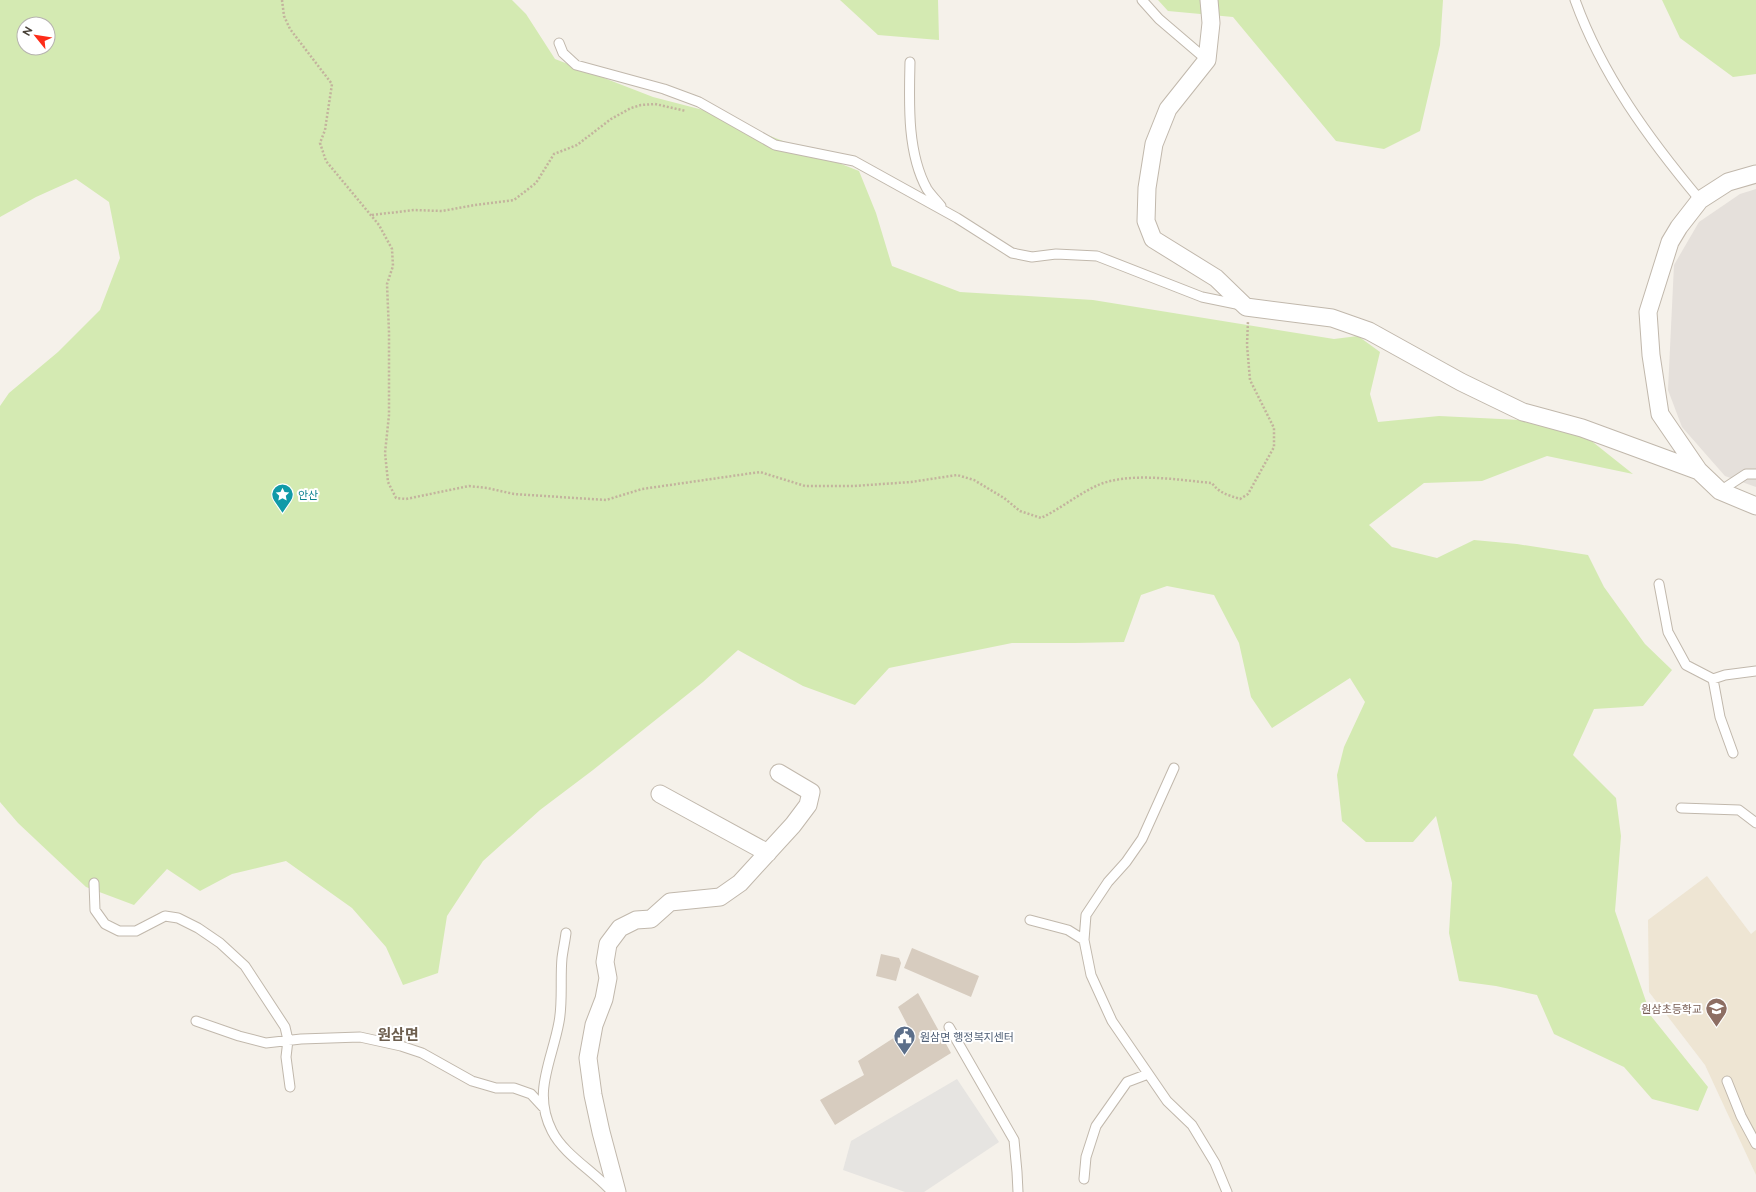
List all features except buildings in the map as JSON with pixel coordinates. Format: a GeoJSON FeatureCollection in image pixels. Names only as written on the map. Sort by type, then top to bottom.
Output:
{"type":"FeatureCollection","features":[{"type":"Feature","properties":{"kind":"street"},"geometry":{"type":"LineString","coordinates":[[1209,0],[1211,23],[1207,60],[1168,109],[1154,144],[1146,188],[1146,221],[1153,239],[1216,278],[1249,307],[1332,318],[1369,331],[1461,382],[1523,412],[1582,428],[1699,471]]}},
{"type":"Feature","properties":{"kind":"street"},"geometry":{"type":"LineString","coordinates":[[1756,174],[1728,182],[1700,200],[1679,226],[1670,242],[1648,312],[1651,355],[1660,414],[1699,471],[1720,491],[1756,506]]}},
{"type":"Feature","properties":{"kind":"street"},"geometry":{"type":"LineString","coordinates":[[617,1192],[601,1132],[593,1095],[588,1058],[594,1025],[604,999],[608,978],[605,962],[608,944],[620,928],[636,920],[651,919],[670,902],[720,897],[740,883],[768,853],[808,805],[810,792],[779,773]]}},
{"type":"Feature","properties":{"kind":"street"},"geometry":{"type":"LineString","coordinates":[[660,794],[768,853]]}},
{"type":"Feature","properties":{"kind":"lane"},"geometry":{"type":"LineString","coordinates":[[1142,0],[1159,19],[1207,60]]}},
{"type":"Feature","properties":{"kind":"lane"},"geometry":{"type":"LineString","coordinates":[[1575,0],[1579,13],[1614,85],[1664,157],[1700,200]]}},
{"type":"Feature","properties":{"kind":"lane"},"geometry":{"type":"LineString","coordinates":[[559,43],[563,53],[576,65],[664,89],[705,105],[775,145],[854,161],[946,212],[1012,252],[1032,257],[1056,254],[1097,256],[1202,297],[1249,307]]}},
{"type":"Feature","properties":{"kind":"lane"},"geometry":{"type":"LineString","coordinates":[[910,62],[909,98],[915,159],[928,190],[946,212]]}},
{"type":"Feature","properties":{"kind":"lane"},"geometry":{"type":"LineString","coordinates":[[1720,491],[1746,474],[1756,474]]}},
{"type":"Feature","properties":{"kind":"lane"},"geometry":{"type":"LineString","coordinates":[[1659,584],[1668,632],[1686,665],[1713,679],[1725,675],[1756,671]]}},
{"type":"Feature","properties":{"kind":"lane"},"geometry":{"type":"LineString","coordinates":[[1713,679],[1720,717],[1734,753]]}},
{"type":"Feature","properties":{"kind":"lane"},"geometry":{"type":"LineString","coordinates":[[1174,768],[1142,839],[1126,862],[1108,882],[1086,915],[1084,940],[1091,975],[1112,1022],[1167,1101],[1192,1125],[1215,1163],[1227,1192]]}},
{"type":"Feature","properties":{"kind":"lane"},"geometry":{"type":"LineString","coordinates":[[1681,808],[1739,810],[1756,823]]}},
{"type":"Feature","properties":{"kind":"lane"},"geometry":{"type":"LineString","coordinates":[[94,883],[95,910],[105,924],[119,931],[136,931],[165,916],[178,918],[198,928],[220,942],[245,966],[284,1027],[288,1040],[286,1057],[290,1087]]}},
{"type":"Feature","properties":{"kind":"lane"},"geometry":{"type":"LineString","coordinates":[[1030,920],[1068,930],[1084,940]]}},
{"type":"Feature","properties":{"kind":"lane"},"geometry":{"type":"LineString","coordinates":[[543,1107],[543,1083],[559,1022],[562,958],[566,933]]}},
{"type":"Feature","properties":{"kind":"lane"},"geometry":{"type":"LineString","coordinates":[[196,1021],[239,1036],[266,1043],[288,1040],[360,1037],[401,1046],[422,1053],[472,1081],[496,1088],[514,1088],[531,1094],[543,1107],[553,1132],[564,1147],[612,1192]]}},
{"type":"Feature","properties":{"kind":"lane"},"geometry":{"type":"LineString","coordinates":[[949,1027],[1014,1140],[1018,1192]]}},
{"type":"Feature","properties":{"kind":"lane"},"geometry":{"type":"LineString","coordinates":[[1084,1179],[1086,1157],[1096,1126],[1127,1082],[1148,1074]]}},
{"type":"Feature","properties":{"kind":"lane"},"geometry":{"type":"LineString","coordinates":[[1727,1081],[1741,1116],[1756,1144]]}},
{"type":"Feature","properties":{"kind":"path"},"geometry":{"type":"LineString","coordinates":[[282,0],[284,16],[290,29],[332,84],[325,130],[320,143],[326,161],[372,215],[392,249],[393,266],[387,284],[389,332],[389,408],[385,453],[388,482],[396,498],[406,498],[469,486],[514,494],[606,500],[642,489],[760,472],[805,486],[854,486],[911,482],[958,475],[974,480],[1004,498],[1020,511],[1041,518],[1053,513],[1097,486],[1118,480],[1140,478],[1212,483],[1224,494],[1240,499],[1248,494],[1274,447],[1274,428],[1250,380],[1247,345],[1249,307]]}},
{"type":"Feature","properties":{"kind":"path"},"geometry":{"type":"LineString","coordinates":[[372,215],[414,210],[442,211],[514,200],[536,183],[554,154],[577,145],[611,119],[631,108],[641,105],[655,104],[679,110],[692,111],[705,105]]}},
{"type":"Feature","properties":{"kind":"shaded area"},"geometry":{"type":"Polygon","coordinates":[[[1756,189],[1756,487],[1725,476],[1682,427],[1668,390],[1674,265],[1699,222],[1740,194],[1756,189]]]}},
{"type":"Feature","properties":{"kind":"shaded area","name":"원삼초등학교"},"geometry":{"type":"Polygon","coordinates":[[[1707,876],[1751,934],[1756,930],[1756,1175],[1705,1065],[1649,992],[1648,920],[1707,876]]]}},
{"type":"Feature","properties":{"kind":"shaded area"},"geometry":{"type":"Polygon","coordinates":[[[957,1079],[999,1142],[924,1192],[905,1192],[843,1170],[851,1141],[957,1079]]]}},
{"type":"Feature","properties":{"kind":"green space"},"geometry":{"type":"Polygon","coordinates":[[[0,0],[512,0],[526,14],[555,59],[653,97],[707,111],[859,171],[876,213],[892,266],[960,292],[1093,300],[1334,339],[1358,336],[1380,352],[1370,394],[1378,422],[1439,416],[1539,421],[1589,439],[1633,474],[1547,456],[1482,481],[1424,483],[1369,525],[1392,547],[1437,558],[1474,540],[1517,544],[1588,555],[1604,587],[1645,644],[1672,670],[1643,706],[1594,709],[1573,755],[1616,798],[1621,836],[1615,911],[1651,1016],[1708,1087],[1698,1111],[1652,1099],[1624,1067],[1554,1034],[1537,995],[1496,986],[1459,981],[1449,933],[1452,883],[1436,816],[1413,842],[1366,842],[1342,821],[1337,775],[1344,747],[1365,702],[1350,678],[1272,728],[1251,697],[1239,643],[1214,595],[1167,586],[1141,595],[1124,642],[1012,643],[889,668],[855,705],[803,686],[738,650],[703,682],[593,770],[540,810],[483,861],[447,916],[438,973],[403,985],[386,947],[352,908],[286,861],[232,874],[200,891],[167,869],[134,905],[86,887],[18,823],[0,802],[0,406],[9,393],[58,352],[100,310],[120,258],[109,202],[76,179],[36,197],[0,217],[0,0]]]}},
{"type":"Feature","properties":{"kind":"green space"},"geometry":{"type":"Polygon","coordinates":[[[840,0],[938,0],[939,40],[878,35],[840,0]]]}},
{"type":"Feature","properties":{"kind":"green space"},"geometry":{"type":"Polygon","coordinates":[[[1158,0],[1443,0],[1440,45],[1420,131],[1384,149],[1336,141],[1233,17],[1168,11],[1158,0]]]}},
{"type":"Feature","properties":{"kind":"green space"},"geometry":{"type":"Polygon","coordinates":[[[1662,0],[1756,0],[1756,74],[1733,77],[1680,38],[1662,0]]]}},
{"type":"Feature","properties":{"kind":"place","name":"안산"},"geometry":{"type":"Point","coordinates":[282,514]}},
{"type":"Feature","properties":{"kind":"place","name":"원삼초등학교"},"geometry":{"type":"Point","coordinates":[1717,1028]}},
{"type":"Feature","properties":{"kind":"place","name":"원삼면 행정복지센터"},"geometry":{"type":"Point","coordinates":[904,1056]}},
{"type":"Feature","properties":{"kind":"district","name":"원삼면"},"geometry":{"type":"Point","coordinates":[398,1035]}}]}
